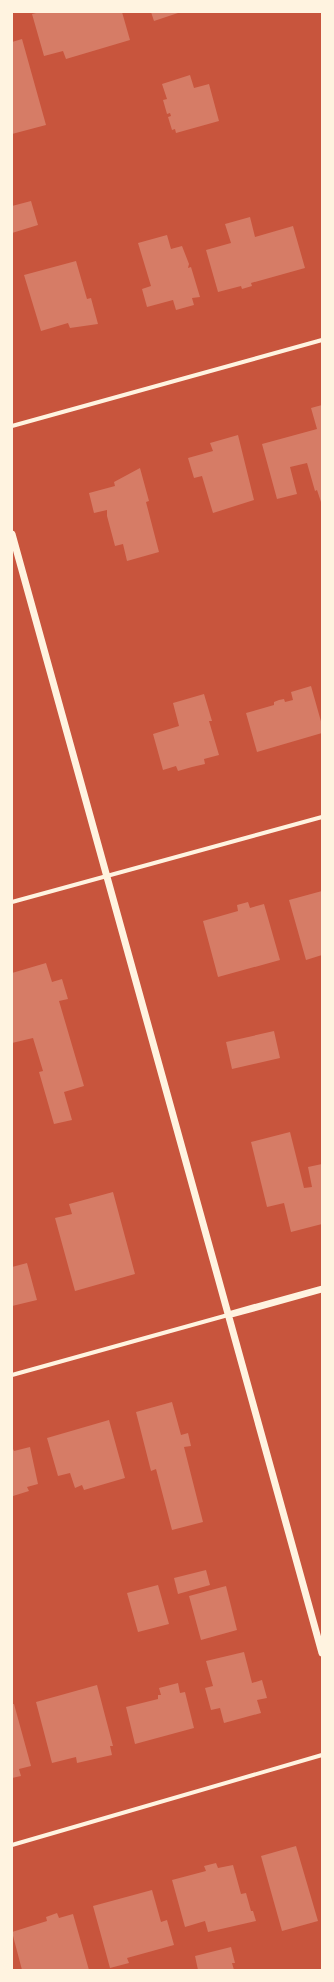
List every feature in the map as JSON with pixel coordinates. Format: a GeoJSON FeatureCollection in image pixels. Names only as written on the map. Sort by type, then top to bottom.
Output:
{"type":"FeatureCollection","features":[{"type":"Feature","properties":{"kind":"street"},"geometry":{"type":"LineString","coordinates":[[12,426],[322,340]]}},
{"type":"Feature","properties":{"kind":"street"},"geometry":{"type":"LineString","coordinates":[[12,534],[322,1653]]}},
{"type":"Feature","properties":{"kind":"street"},"geometry":{"type":"LineString","coordinates":[[12,902],[322,817]]}},
{"type":"Feature","properties":{"kind":"street"},"geometry":{"type":"LineString","coordinates":[[12,1374],[322,1289]]}},
{"type":"Feature","properties":{"kind":"street"},"geometry":{"type":"LineString","coordinates":[[12,1845],[322,1755]]}},
{"type":"Feature","properties":{"kind":"building"},"geometry":{"type":"Polygon","coordinates":[[[40,12],[122,12],[130,40],[66,59],[63,51],[44,56],[32,14],[40,12]]]}},
{"type":"Feature","properties":{"kind":"building"},"geometry":{"type":"Polygon","coordinates":[[[151,12],[181,12],[154,21],[151,12]]]}},
{"type":"Feature","properties":{"kind":"building"},"geometry":{"type":"Polygon","coordinates":[[[22,39],[46,125],[12,134],[12,42],[22,39]]]}},
{"type":"Feature","properties":{"kind":"building"},"geometry":{"type":"Polygon","coordinates":[[[190,75],[194,88],[209,84],[219,121],[176,133],[175,129],[172,130],[168,117],[171,116],[170,113],[167,114],[163,100],[167,99],[162,84],[190,75]]]}},
{"type":"Feature","properties":{"kind":"building"},"geometry":{"type":"Polygon","coordinates":[[[31,201],[38,225],[12,233],[12,206],[31,201]]]}},
{"type":"Feature","properties":{"kind":"building"},"geometry":{"type":"Polygon","coordinates":[[[250,217],[255,237],[293,226],[305,268],[251,283],[252,286],[242,289],[241,286],[218,292],[206,250],[231,243],[225,224],[250,217]]]}},
{"type":"Feature","properties":{"kind":"building"},"geometry":{"type":"Polygon","coordinates":[[[167,235],[171,249],[182,246],[189,264],[188,268],[191,267],[200,297],[192,298],[194,305],[176,310],[173,300],[147,307],[142,289],[151,286],[138,243],[167,235]]]}},
{"type":"Feature","properties":{"kind":"building"},"geometry":{"type":"Polygon","coordinates":[[[76,261],[87,299],[91,298],[98,324],[70,328],[68,323],[41,331],[24,275],[76,261]]]}},
{"type":"Feature","properties":{"kind":"building"},"geometry":{"type":"Polygon","coordinates":[[[322,405],[322,505],[317,490],[315,491],[307,463],[290,467],[297,494],[277,499],[262,444],[317,429],[311,408],[322,405]]]}},
{"type":"Feature","properties":{"kind":"building"},"geometry":{"type":"Polygon","coordinates":[[[238,435],[254,500],[213,513],[202,476],[194,478],[188,458],[213,451],[210,443],[238,435]]]}},
{"type":"Feature","properties":{"kind":"building"},"geometry":{"type":"Polygon","coordinates":[[[140,468],[149,501],[146,502],[159,552],[127,561],[123,544],[115,546],[107,516],[107,510],[94,513],[89,493],[115,486],[114,482],[140,468]]]}},
{"type":"Feature","properties":{"kind":"building"},"geometry":{"type":"Polygon","coordinates":[[[311,686],[322,725],[322,733],[257,752],[246,713],[274,705],[274,702],[279,700],[284,699],[285,702],[293,700],[291,692],[311,686]]]}},
{"type":"Feature","properties":{"kind":"building"},"geometry":{"type":"Polygon","coordinates":[[[204,694],[212,721],[209,721],[219,755],[204,759],[205,764],[178,771],[176,766],[163,770],[153,734],[179,726],[173,703],[204,694]]]}},
{"type":"Feature","properties":{"kind":"building"},"geometry":{"type":"Polygon","coordinates":[[[322,891],[322,955],[306,960],[289,900],[322,891]]]}},
{"type":"Feature","properties":{"kind":"building"},"geometry":{"type":"Polygon","coordinates":[[[248,902],[250,908],[264,904],[280,960],[218,977],[203,921],[238,911],[237,905],[248,902]]]}},
{"type":"Feature","properties":{"kind":"building"},"geometry":{"type":"Polygon","coordinates":[[[46,963],[52,982],[62,979],[68,999],[59,1001],[84,1086],[64,1092],[72,1120],[54,1124],[39,1072],[43,1071],[33,1038],[12,1043],[12,973],[46,963]]]}},
{"type":"Feature","properties":{"kind":"building"},"geometry":{"type":"Polygon","coordinates":[[[274,1031],[280,1058],[232,1069],[226,1042],[274,1031]]]}},
{"type":"Feature","properties":{"kind":"building"},"geometry":{"type":"Polygon","coordinates":[[[290,1132],[304,1188],[312,1187],[308,1167],[322,1164],[322,1224],[291,1232],[284,1203],[267,1207],[251,1142],[290,1132]]]}},
{"type":"Feature","properties":{"kind":"building"},"geometry":{"type":"Polygon","coordinates":[[[113,1192],[135,1274],[75,1291],[55,1218],[72,1214],[69,1204],[113,1192]]]}},
{"type":"Feature","properties":{"kind":"building"},"geometry":{"type":"Polygon","coordinates":[[[27,1263],[37,1300],[12,1306],[12,1267],[27,1263]]]}},
{"type":"Feature","properties":{"kind":"building"},"geometry":{"type":"Polygon","coordinates":[[[172,1402],[181,1435],[188,1433],[191,1446],[184,1447],[203,1522],[172,1530],[156,1469],[151,1471],[136,1412],[172,1402]]]}},
{"type":"Feature","properties":{"kind":"building"},"geometry":{"type":"Polygon","coordinates":[[[109,1420],[125,1478],[84,1490],[82,1485],[75,1488],[70,1473],[58,1476],[47,1438],[109,1420]]]}},
{"type":"Feature","properties":{"kind":"building"},"geometry":{"type":"Polygon","coordinates":[[[12,1447],[14,1451],[30,1447],[38,1484],[27,1487],[29,1491],[13,1496],[12,1447]]]}},
{"type":"Feature","properties":{"kind":"building"},"geometry":{"type":"Polygon","coordinates":[[[206,1570],[210,1585],[178,1594],[174,1578],[206,1570]]]}},
{"type":"Feature","properties":{"kind":"building"},"geometry":{"type":"Polygon","coordinates":[[[158,1585],[169,1624],[138,1632],[127,1593],[158,1585]]]}},
{"type":"Feature","properties":{"kind":"building"},"geometry":{"type":"Polygon","coordinates":[[[226,1586],[237,1630],[201,1640],[189,1596],[226,1586]]]}},
{"type":"Feature","properties":{"kind":"building"},"geometry":{"type":"Polygon","coordinates":[[[244,1652],[252,1683],[262,1680],[267,1698],[257,1700],[261,1713],[224,1723],[220,1708],[211,1710],[205,1688],[213,1686],[206,1661],[244,1652]]]}},
{"type":"Feature","properties":{"kind":"building"},"geometry":{"type":"Polygon","coordinates":[[[178,1683],[180,1693],[185,1692],[194,1728],[135,1744],[126,1707],[158,1699],[158,1695],[161,1695],[159,1688],[178,1683]]]}},
{"type":"Feature","properties":{"kind":"building"},"geometry":{"type":"Polygon","coordinates":[[[97,1685],[113,1746],[110,1746],[112,1755],[77,1763],[76,1757],[52,1763],[36,1702],[97,1685]]]}},
{"type":"Feature","properties":{"kind":"building"},"geometry":{"type":"Polygon","coordinates":[[[12,1704],[14,1704],[31,1766],[19,1769],[21,1776],[12,1778],[12,1704]]]}},
{"type":"Feature","properties":{"kind":"building"},"geometry":{"type":"Polygon","coordinates":[[[296,1846],[318,1921],[282,1931],[261,1856],[296,1846]]]}},
{"type":"Feature","properties":{"kind":"building"},"geometry":{"type":"Polygon","coordinates":[[[216,1863],[218,1868],[233,1865],[241,1894],[246,1893],[251,1911],[253,1911],[256,1921],[208,1932],[205,1921],[185,1927],[172,1880],[206,1871],[204,1866],[216,1863]]]}},
{"type":"Feature","properties":{"kind":"building"},"geometry":{"type":"Polygon","coordinates":[[[152,1890],[161,1922],[167,1920],[174,1945],[127,1958],[129,1963],[110,1968],[93,1906],[152,1890]]]}},
{"type":"Feature","properties":{"kind":"building"},"geometry":{"type":"Polygon","coordinates":[[[57,1913],[59,1918],[73,1914],[89,1970],[22,1970],[12,1932],[47,1921],[46,1917],[57,1913]]]}},
{"type":"Feature","properties":{"kind":"building"},"geometry":{"type":"Polygon","coordinates":[[[231,1947],[235,1963],[232,1963],[234,1970],[198,1970],[195,1956],[231,1947]]]}}]}
